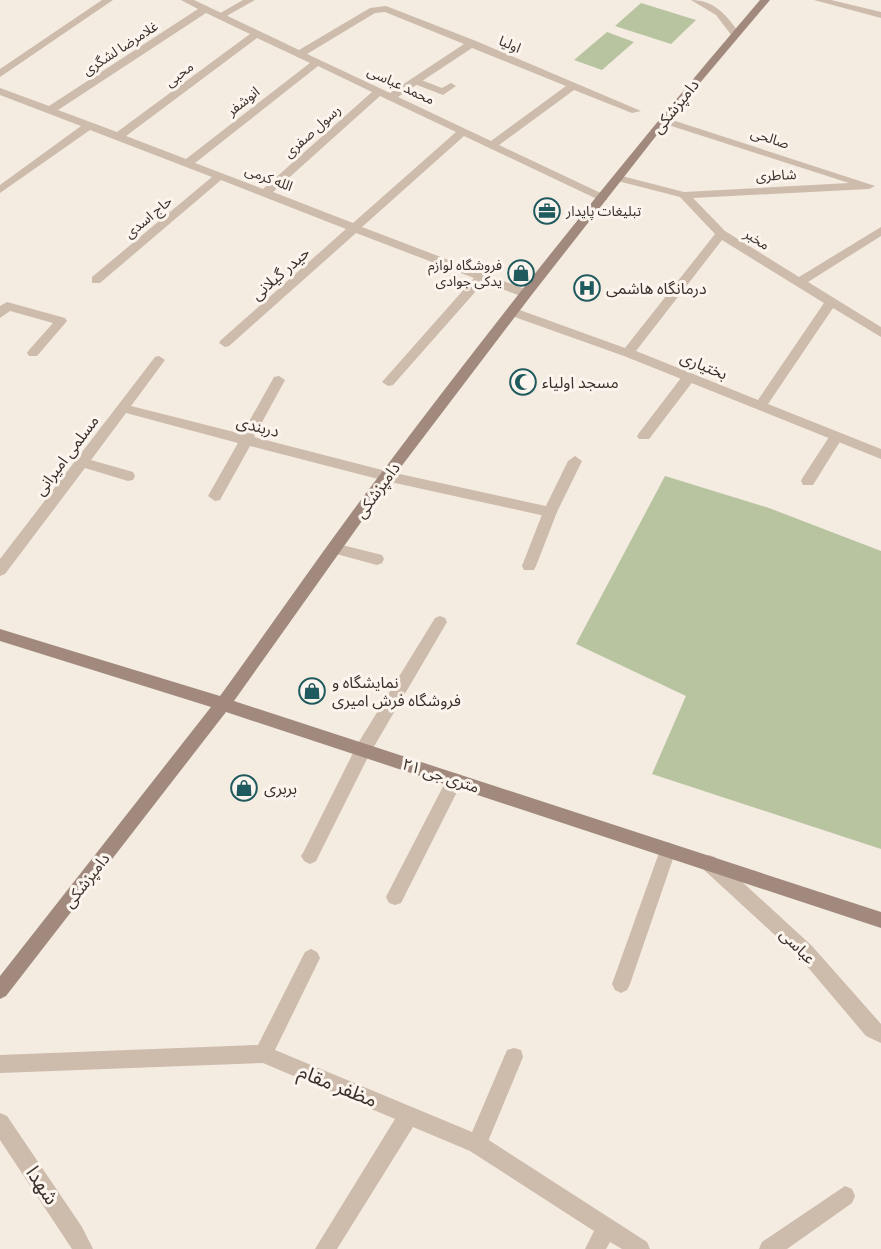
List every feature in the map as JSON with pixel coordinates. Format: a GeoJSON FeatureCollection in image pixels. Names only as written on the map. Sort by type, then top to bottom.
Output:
{"type":"FeatureCollection","features":[{"type":"Feature","properties":{"kind":"main road","name":"دامپزشکی"},"geometry":{"type":"LineString","coordinates":[[0,990],[223,704],[386,476],[526,294],[663,120],[765,0]]}},
{"type":"Feature","properties":{"kind":"main road","name":"۲۱ متری جی"},"geometry":{"type":"LineString","coordinates":[[0,635],[223,704],[881,920]]}},
{"type":"Feature","properties":{"kind":"street"},"geometry":{"type":"LineString","coordinates":[[0,74],[108,0]]}},
{"type":"Feature","properties":{"kind":"street","name":"محمد عباسی"},"geometry":{"type":"LineString","coordinates":[[186,0],[603,198]]}},
{"type":"Feature","properties":{"kind":"street"},"geometry":{"type":"LineString","coordinates":[[220,16],[250,0]]}},
{"type":"Feature","properties":{"kind":"street"},"geometry":{"type":"LineString","coordinates":[[696,0],[719,13],[735,34]]}},
{"type":"Feature","properties":{"kind":"street"},"geometry":{"type":"LineString","coordinates":[[819,0],[881,15]]}},
{"type":"Feature","properties":{"kind":"street","name":"غلامرضا لشگری"},"geometry":{"type":"LineString","coordinates":[[51,110],[205,9]]}},
{"type":"Feature","properties":{"kind":"street","name":"اولیا"},"geometry":{"type":"LineString","coordinates":[[299,54],[373,10],[393,11],[636,111]]}},
{"type":"Feature","properties":{"kind":"street","name":"محبی"},"geometry":{"type":"LineString","coordinates":[[119,136],[256,33]]}},
{"type":"Feature","properties":{"kind":"street"},"geometry":{"type":"LineString","coordinates":[[391,97],[473,43]]}},
{"type":"Feature","properties":{"kind":"street","name":"انوشفر"},"geometry":{"type":"LineString","coordinates":[[188,163],[317,62]]}},
{"type":"Feature","properties":{"kind":"street"},"geometry":{"type":"LineString","coordinates":[[416,81],[443,92],[451,86]]}},
{"type":"Feature","properties":{"kind":"street"},"geometry":{"type":"LineString","coordinates":[[492,145],[574,85]]}},
{"type":"Feature","properties":{"kind":"street","name":"الله کرمی"},"geometry":{"type":"LineString","coordinates":[[0,91],[526,294]]}},
{"type":"Feature","properties":{"kind":"street","name":"رسول صفری"},"geometry":{"type":"LineString","coordinates":[[266,193],[380,92]]}},
{"type":"Feature","properties":{"kind":"street","name":"صالحی"},"geometry":{"type":"LineString","coordinates":[[663,120],[869,186]]}},
{"type":"Feature","properties":{"kind":"street"},"geometry":{"type":"LineString","coordinates":[[0,190],[90,125]]}},
{"type":"Feature","properties":{"kind":"street","name":"حیدر گیلانی"},"geometry":{"type":"LineString","coordinates":[[225,343],[463,131]]}},
{"type":"Feature","properties":{"kind":"street","name":"حاج اسدی"},"geometry":{"type":"LineString","coordinates":[[96,280],[220,176]]}},
{"type":"Feature","properties":{"kind":"street"},"geometry":{"type":"LineString","coordinates":[[618,178],[684,195]]}},
{"type":"Feature","properties":{"kind":"street","name":"شاطری"},"geometry":{"type":"LineString","coordinates":[[684,195],[869,186]]}},
{"type":"Feature","properties":{"kind":"street","name":"مخبر"},"geometry":{"type":"LineString","coordinates":[[684,195],[721,234],[881,333]]}},
{"type":"Feature","properties":{"kind":"street"},"geometry":{"type":"LineString","coordinates":[[798,283],[881,231]]}},
{"type":"Feature","properties":{"kind":"street"},"geometry":{"type":"LineString","coordinates":[[628,353],[721,234]]}},
{"type":"Feature","properties":{"kind":"street"},"geometry":{"type":"LineString","coordinates":[[388,382],[482,277]]}},
{"type":"Feature","properties":{"kind":"street"},"geometry":{"type":"LineString","coordinates":[[760,406],[830,303]]}},
{"type":"Feature","properties":{"kind":"street"},"geometry":{"type":"LineString","coordinates":[[3,310],[61,321],[33,353]]}},
{"type":"Feature","properties":{"kind":"street","name":"بختیاری"},"geometry":{"type":"LineString","coordinates":[[513,312],[628,353],[836,437],[880,451]]}},
{"type":"Feature","properties":{"kind":"street","name":"مسلمی امیرانی"},"geometry":{"type":"LineString","coordinates":[[0,570],[159,360]]}},
{"type":"Feature","properties":{"kind":"street"},"geometry":{"type":"LineString","coordinates":[[644,436],[689,377]]}},
{"type":"Feature","properties":{"kind":"street"},"geometry":{"type":"LineString","coordinates":[[215,496],[279,380]]}},
{"type":"Feature","properties":{"kind":"street","name":"دربندی"},"geometry":{"type":"LineString","coordinates":[[123,408],[386,476],[550,512]]}},
{"type":"Feature","properties":{"kind":"street"},"geometry":{"type":"LineString","coordinates":[[808,481],[836,437]]}},
{"type":"Feature","properties":{"kind":"street"},"geometry":{"type":"LineString","coordinates":[[529,566],[550,512],[574,461]]}},
{"type":"Feature","properties":{"kind":"street"},"geometry":{"type":"LineString","coordinates":[[81,462],[128,476]]}},
{"type":"Feature","properties":{"kind":"street"},"geometry":{"type":"LineString","coordinates":[[334,548],[377,559]]}},
{"type":"Feature","properties":{"kind":"street"},"geometry":{"type":"LineString","coordinates":[[310,856],[363,750],[440,622]]}},
{"type":"Feature","properties":{"kind":"street"},"geometry":{"type":"LineString","coordinates":[[395,897],[455,780]]}},
{"type":"Feature","properties":{"kind":"street"},"geometry":{"type":"LineString","coordinates":[[621,984],[668,850]]}},
{"type":"Feature","properties":{"kind":"street","name":"عباسی"},"geometry":{"type":"LineString","coordinates":[[709,863],[806,952],[873,1030],[881,1034]]}},
{"type":"Feature","properties":{"kind":"street"},"geometry":{"type":"LineString","coordinates":[[263,1054],[311,958]]}},
{"type":"Feature","properties":{"kind":"street","name":"مظفر مقام"},"geometry":{"type":"LineString","coordinates":[[0,1064],[263,1054],[477,1144],[640,1249]]}},
{"type":"Feature","properties":{"kind":"street"},"geometry":{"type":"LineString","coordinates":[[477,1144],[514,1057]]}},
{"type":"Feature","properties":{"kind":"street"},"geometry":{"type":"LineString","coordinates":[[325,1249],[410,1114]]}},
{"type":"Feature","properties":{"kind":"street","name":"شهدا"},"geometry":{"type":"LineString","coordinates":[[0,1124],[83,1249]]}},
{"type":"Feature","properties":{"kind":"street"},"geometry":{"type":"LineString","coordinates":[[769,1249],[845,1196]]}},
{"type":"Feature","properties":{"kind":"street"},"geometry":{"type":"LineString","coordinates":[[595,1249],[607,1228]]}},
{"type":"Feature","properties":{"kind":"green space"},"geometry":{"type":"Polygon","coordinates":[[[641,3],[696,20],[671,44],[615,26],[641,3]]]}},
{"type":"Feature","properties":{"kind":"green space"},"geometry":{"type":"Polygon","coordinates":[[[607,32],[634,42],[602,70],[574,60],[607,32]]]}},
{"type":"Feature","properties":{"kind":"green space"},"geometry":{"type":"Polygon","coordinates":[[[665,476],[769,508],[881,551],[881,849],[652,774],[686,696],[576,644],[665,476]]]}},
{"type":"Feature","properties":{"kind":"place","name":"تبلیغات پایدار"},"geometry":{"type":"Point","coordinates":[547,211]}},
{"type":"Feature","properties":{"kind":"place","name":"فروشگاه لوازم یدکی جوادی"},"geometry":{"type":"Point","coordinates":[521,273]}},
{"type":"Feature","properties":{"kind":"place","name":"درمانگاه هاشمی"},"geometry":{"type":"Point","coordinates":[587,288]}},
{"type":"Feature","properties":{"kind":"place","name":"مسجد اولیاء"},"geometry":{"type":"Point","coordinates":[523,382]}},
{"type":"Feature","properties":{"kind":"place","name":"نمایشگاه و فروشگاه فرش امیری"},"geometry":{"type":"Point","coordinates":[312,691]}},
{"type":"Feature","properties":{"kind":"place","name":"بربری"},"geometry":{"type":"Point","coordinates":[244,788]}}]}
